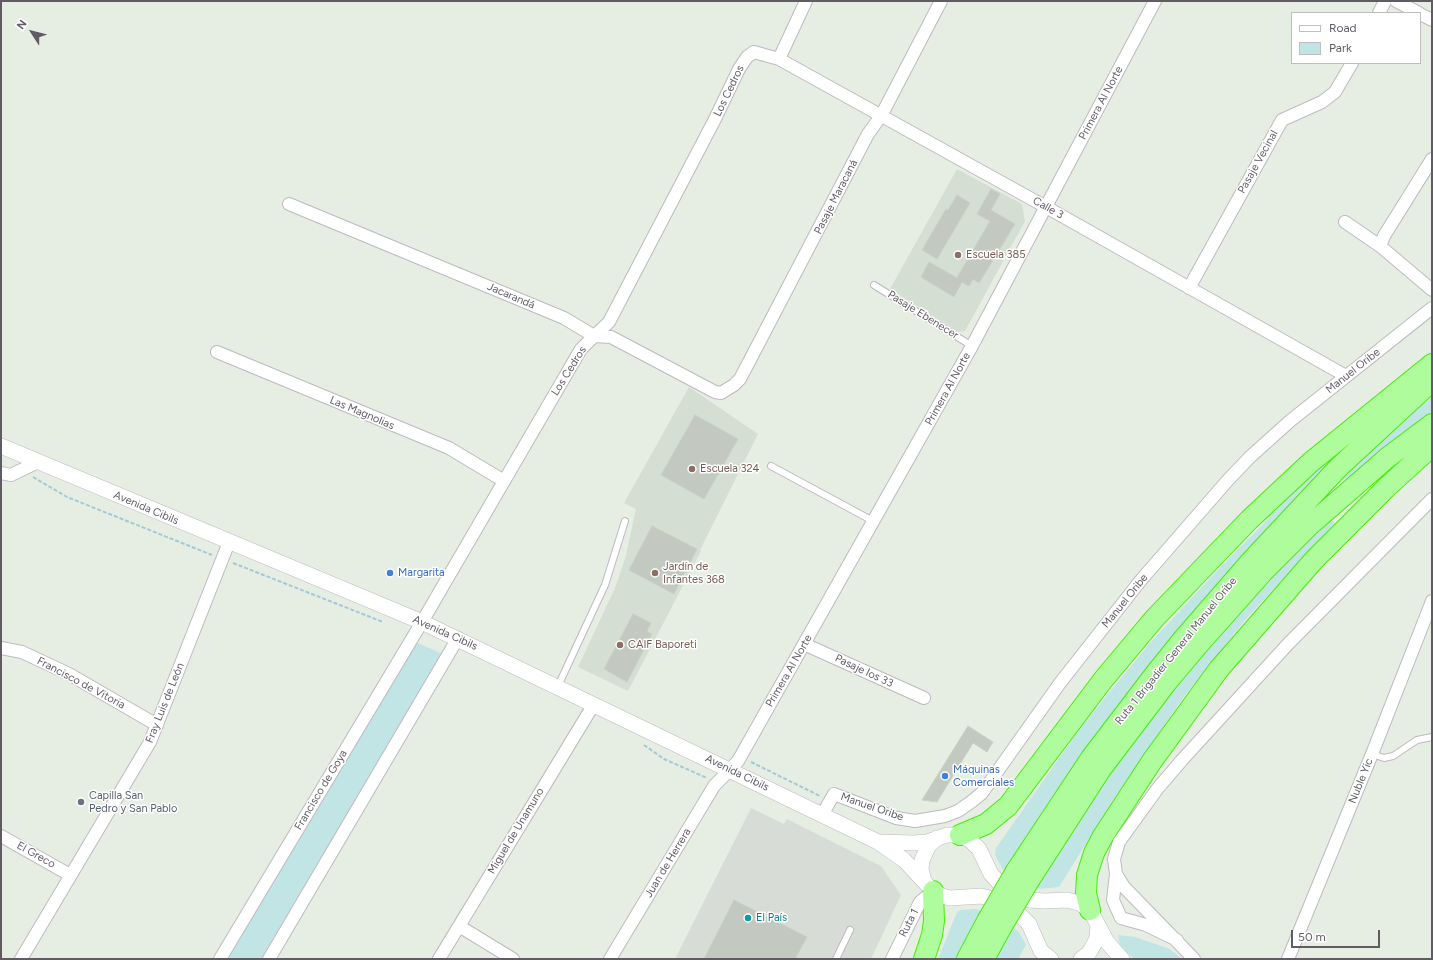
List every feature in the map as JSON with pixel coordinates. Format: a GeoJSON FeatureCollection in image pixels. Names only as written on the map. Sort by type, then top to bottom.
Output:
{"type":"FeatureCollection","features":[{"type":"Feature","properties":{"kind":"highway"},"geometry":{"type":"LineString","coordinates":[[960,835],[986,824],[1008,806],[1103,680],[1154,619],[1249,520],[1311,462],[1432,364]]}},
{"type":"Feature","properties":{"kind":"highway","name":"Ruta 1 Brigadier General Manuel Oribe"},"geometry":{"type":"LineString","coordinates":[[967,959],[994,925],[1091,758],[1150,679],[1251,560],[1338,468],[1432,381]]}},
{"type":"Feature","properties":{"kind":"highway","name":"Ruta 1 Brigadier General Manuel Oribe"},"geometry":{"type":"LineString","coordinates":[[1023,875],[1057,835],[1105,764],[1167,682],[1263,572],[1310,526],[1387,458],[1432,424]]}},
{"type":"Feature","properties":{"kind":"highway"},"geometry":{"type":"LineString","coordinates":[[1094,918],[1086,893],[1087,875],[1094,852],[1102,836],[1152,761],[1219,669],[1314,560],[1386,488],[1432,446]]}},
{"type":"Feature","properties":{"kind":"highway"},"geometry":{"type":"LineString","coordinates":[[924,959],[932,935],[934,921],[928,886]]}},
{"type":"Feature","properties":{"kind":"highway","name":"Ruta 1 Brigadier General Manuel Oribe"},"geometry":{"type":"LineString","coordinates":[[984,959],[994,925]]}},
{"type":"Feature","properties":{"kind":"street"},"geometry":{"type":"LineString","coordinates":[[778,59],[806,1]]}},
{"type":"Feature","properties":{"kind":"street","name":"Pasaje Maracaná"},"geometry":{"type":"LineString","coordinates":[[727,390],[740,379],[868,134],[881,116],[941,1]]}},
{"type":"Feature","properties":{"kind":"street","name":"Primera Al Norte"},"geometry":{"type":"LineString","coordinates":[[729,770],[738,761],[972,346],[1155,1]]}},
{"type":"Feature","properties":{"kind":"street"},"geometry":{"type":"LineString","coordinates":[[1380,12],[1385,1]]}},
{"type":"Feature","properties":{"kind":"street"},"geometry":{"type":"LineString","coordinates":[[1396,1],[1417,12]]}},
{"type":"Feature","properties":{"kind":"street"},"geometry":{"type":"LineString","coordinates":[[1421,14],[1432,20]]}},
{"type":"Feature","properties":{"kind":"street","name":"Calle 3"},"geometry":{"type":"LineString","coordinates":[[747,57],[754,52],[778,59],[1046,207],[1346,376]]}},
{"type":"Feature","properties":{"kind":"street","name":"Los Cedros"},"geometry":{"type":"LineString","coordinates":[[422,622],[581,348],[609,322],[715,119],[739,69],[747,57]]}},
{"type":"Feature","properties":{"kind":"street","name":"Pasaje Vecinal"},"geometry":{"type":"LineString","coordinates":[[1189,288],[1282,120],[1322,102],[1335,92],[1351,64]]}},
{"type":"Feature","properties":{"kind":"street"},"geometry":{"type":"LineString","coordinates":[[1380,246],[1384,236],[1432,159]]}},
{"type":"Feature","properties":{"kind":"street","name":"Jacarandá"},"geometry":{"type":"LineString","coordinates":[[290,204],[564,318],[594,336],[611,337],[715,392],[727,390]]}},
{"type":"Feature","properties":{"kind":"street"},"geometry":{"type":"LineString","coordinates":[[1345,222],[1380,246],[1432,290]]}},
{"type":"Feature","properties":{"kind":"street","name":"Manuel Oribe"},"geometry":{"type":"LineString","coordinates":[[822,815],[834,794],[896,818],[915,821],[946,816],[958,811],[982,793],[1060,683],[1141,580],[1228,480],[1250,457],[1290,421],[1432,308]]}},
{"type":"Feature","properties":{"kind":"street","name":"Las Magnolias"},"geometry":{"type":"LineString","coordinates":[[217,352],[449,448],[504,481]]}},
{"type":"Feature","properties":{"kind":"street","name":"Avenida Cibils"},"geometry":{"type":"LineString","coordinates":[[1,446],[458,638],[878,842],[904,860],[928,886],[950,898],[981,896],[996,901],[1024,919],[1032,929],[1037,946],[1051,959]]}},
{"type":"Feature","properties":{"kind":"street"},"geometry":{"type":"LineString","coordinates":[[1,473],[11,475],[38,462]]}},
{"type":"Feature","properties":{"kind":"street"},"geometry":{"type":"LineString","coordinates":[[1177,940],[1146,925],[1121,918],[1114,900],[1116,874],[1114,859],[1119,842],[1158,788],[1288,644],[1432,498]]}},
{"type":"Feature","properties":{"kind":"street","name":"Fray Luis de León"},"geometry":{"type":"LineString","coordinates":[[21,959],[150,742],[229,542]]}},
{"type":"Feature","properties":{"kind":"street","name":"Nuble Yic"},"geometry":{"type":"LineString","coordinates":[[1288,959],[1372,754],[1428,623],[1432,602]]}},
{"type":"Feature","properties":{"kind":"street","name":"Francisco de Goya"},"geometry":{"type":"LineString","coordinates":[[220,959],[422,622]]}},
{"type":"Feature","properties":{"kind":"street"},"geometry":{"type":"LineString","coordinates":[[269,959],[458,638]]}},
{"type":"Feature","properties":{"kind":"street","name":"Pasaje los 33"},"geometry":{"type":"LineString","coordinates":[[804,644],[924,698]]}},
{"type":"Feature","properties":{"kind":"street","name":"Francisco de Vitoria"},"geometry":{"type":"LineString","coordinates":[[1,648],[22,652],[69,674],[157,725]]}},
{"type":"Feature","properties":{"kind":"street","name":"Miguel de Unamuno"},"geometry":{"type":"LineString","coordinates":[[439,959],[594,704]]}},
{"type":"Feature","properties":{"kind":"street","name":"Juan de Herrera"},"geometry":{"type":"LineString","coordinates":[[610,959],[714,786],[729,770]]}},
{"type":"Feature","properties":{"kind":"street","name":"Avenida Cibils"},"geometry":{"type":"LineString","coordinates":[[878,842],[914,843],[947,835],[960,835]]}},
{"type":"Feature","properties":{"kind":"street"},"geometry":{"type":"LineString","coordinates":[[960,835],[971,841],[979,849],[991,874],[1003,887],[1029,900],[1067,900],[1079,904],[1094,918],[1107,942],[1122,959]]}},
{"type":"Feature","properties":{"kind":"street","name":"El Greco"},"geometry":{"type":"LineString","coordinates":[[1,836],[70,875]]}},
{"type":"Feature","properties":{"kind":"street"},"geometry":{"type":"LineString","coordinates":[[928,886],[921,869],[922,860],[929,845],[937,838]]}},
{"type":"Feature","properties":{"kind":"street"},"geometry":{"type":"LineString","coordinates":[[1116,874],[1124,887],[1194,959]]}},
{"type":"Feature","properties":{"kind":"street","name":"Ruta 1"},"geometry":{"type":"LineString","coordinates":[[892,959],[928,886]]}},
{"type":"Feature","properties":{"kind":"street"},"geometry":{"type":"LineString","coordinates":[[1081,959],[1089,953],[1097,938],[1094,918]]}},
{"type":"Feature","properties":{"kind":"street"},"geometry":{"type":"LineString","coordinates":[[458,926],[513,959]]}},
{"type":"Feature","properties":{"kind":"lane","name":"Pasaje Ebenecer"},"geometry":{"type":"LineString","coordinates":[[874,285],[972,346]]}},
{"type":"Feature","properties":{"kind":"lane"},"geometry":{"type":"LineString","coordinates":[[770,466],[873,522]]}},
{"type":"Feature","properties":{"kind":"lane"},"geometry":{"type":"LineString","coordinates":[[558,686],[605,585],[625,521]]}},
{"type":"Feature","properties":{"kind":"lane"},"geometry":{"type":"LineString","coordinates":[[1372,754],[1384,758],[1393,756],[1418,740],[1432,737]]}},
{"type":"Feature","properties":{"kind":"lane"},"geometry":{"type":"LineString","coordinates":[[836,959],[850,930]]}},
{"type":"Feature","properties":{"kind":"shaded area","name":"Escuela 385"},"geometry":{"type":"Polygon","coordinates":[[[957,169],[1022,204],[1025,221],[965,331],[958,332],[890,289],[957,169]]]}},
{"type":"Feature","properties":{"kind":"shaded area"},"geometry":{"type":"Polygon","coordinates":[[[689,387],[758,434],[700,550],[701,551],[628,691],[578,667],[615,588],[625,559],[636,509],[624,503],[689,387]]]}},
{"type":"Feature","properties":{"kind":"shaded area"},"geometry":{"type":"Polygon","coordinates":[[[751,808],[784,824],[787,819],[881,866],[901,895],[871,959],[675,959],[751,808]]]}},
{"type":"Feature","properties":{"kind":"green space"},"geometry":{"type":"Polygon","coordinates":[[[1432,397],[1432,411],[1345,480],[1343,477],[1407,417],[1432,397]]]}},
{"type":"Feature","properties":{"kind":"green space"},"geometry":{"type":"Polygon","coordinates":[[[1379,415],[1162,650],[1084,751],[1046,806],[1010,864],[1003,870],[995,855],[996,848],[1081,727],[1151,642],[1214,574],[1270,517],[1267,513],[1379,415]]]}},
{"type":"Feature","properties":{"kind":"green space"},"geometry":{"type":"Polygon","coordinates":[[[1331,520],[1335,523],[1245,620],[1183,698],[1115,797],[1059,887],[1038,889],[1037,887],[1082,813],[1126,751],[1191,667],[1244,607],[1331,520]]]}},
{"type":"Feature","properties":{"kind":"green space"},"geometry":{"type":"Polygon","coordinates":[[[415,642],[443,654],[261,959],[221,959],[415,642]]]}},
{"type":"Feature","properties":{"kind":"green space"},"geometry":{"type":"Polygon","coordinates":[[[976,909],[982,911],[958,959],[938,959],[957,912],[961,910],[976,909]]]}},
{"type":"Feature","properties":{"kind":"green space"},"geometry":{"type":"Polygon","coordinates":[[[1014,928],[1019,932],[1026,945],[1018,959],[995,959],[1014,928]]]}},
{"type":"Feature","properties":{"kind":"green space"},"geometry":{"type":"Polygon","coordinates":[[[1118,935],[1135,937],[1170,949],[1182,959],[1134,959],[1120,946],[1118,935]]]}},
{"type":"Feature","properties":{"kind":"building"},"geometry":{"type":"Polygon","coordinates":[[[991,189],[1000,194],[991,210],[1015,224],[979,283],[973,279],[969,286],[962,282],[954,297],[921,277],[929,262],[957,278],[990,221],[977,214],[991,189]]]}},
{"type":"Feature","properties":{"kind":"building"},"geometry":{"type":"Polygon","coordinates":[[[957,195],[970,203],[937,259],[922,250],[946,209],[948,210],[957,195]]]}},
{"type":"Feature","properties":{"kind":"building"},"geometry":{"type":"Polygon","coordinates":[[[695,415],[738,439],[704,499],[661,475],[695,415]]]}},
{"type":"Feature","properties":{"kind":"building"},"geometry":{"type":"Polygon","coordinates":[[[652,526],[697,549],[674,594],[629,570],[652,526]]]}},
{"type":"Feature","properties":{"kind":"building"},"geometry":{"type":"Polygon","coordinates":[[[633,614],[651,623],[647,631],[652,634],[627,682],[604,669],[633,614]]]}},
{"type":"Feature","properties":{"kind":"building","name":"Máquinas Comerciales"},"geometry":{"type":"Polygon","coordinates":[[[968,726],[993,742],[987,752],[973,743],[937,802],[922,800],[968,726]]]}},
{"type":"Feature","properties":{"kind":"building","name":"El País"},"geometry":{"type":"Polygon","coordinates":[[[734,900],[807,937],[795,959],[704,959],[734,900]]]}},
{"type":"Feature","properties":{"kind":"place","name":"Escuela 385"},"geometry":{"type":"Point","coordinates":[958,255]}},
{"type":"Feature","properties":{"kind":"place","name":"Escuela 324"},"geometry":{"type":"Point","coordinates":[692,469]}},
{"type":"Feature","properties":{"kind":"place","name":"Margarita"},"geometry":{"type":"Point","coordinates":[390,573]}},
{"type":"Feature","properties":{"kind":"place","name":"Jardín de Infantes 368"},"geometry":{"type":"Point","coordinates":[655,573]}},
{"type":"Feature","properties":{"kind":"place","name":"CAIF Baporeti"},"geometry":{"type":"Point","coordinates":[620,645]}},
{"type":"Feature","properties":{"kind":"place","name":"Máquinas Comerciales"},"geometry":{"type":"Point","coordinates":[945,776]}},
{"type":"Feature","properties":{"kind":"place","name":"Capilla San Pedro y San Pablo"},"geometry":{"type":"Point","coordinates":[81,802]}},
{"type":"Feature","properties":{"kind":"place","name":"El País"},"geometry":{"type":"Point","coordinates":[748,918]}}]}
